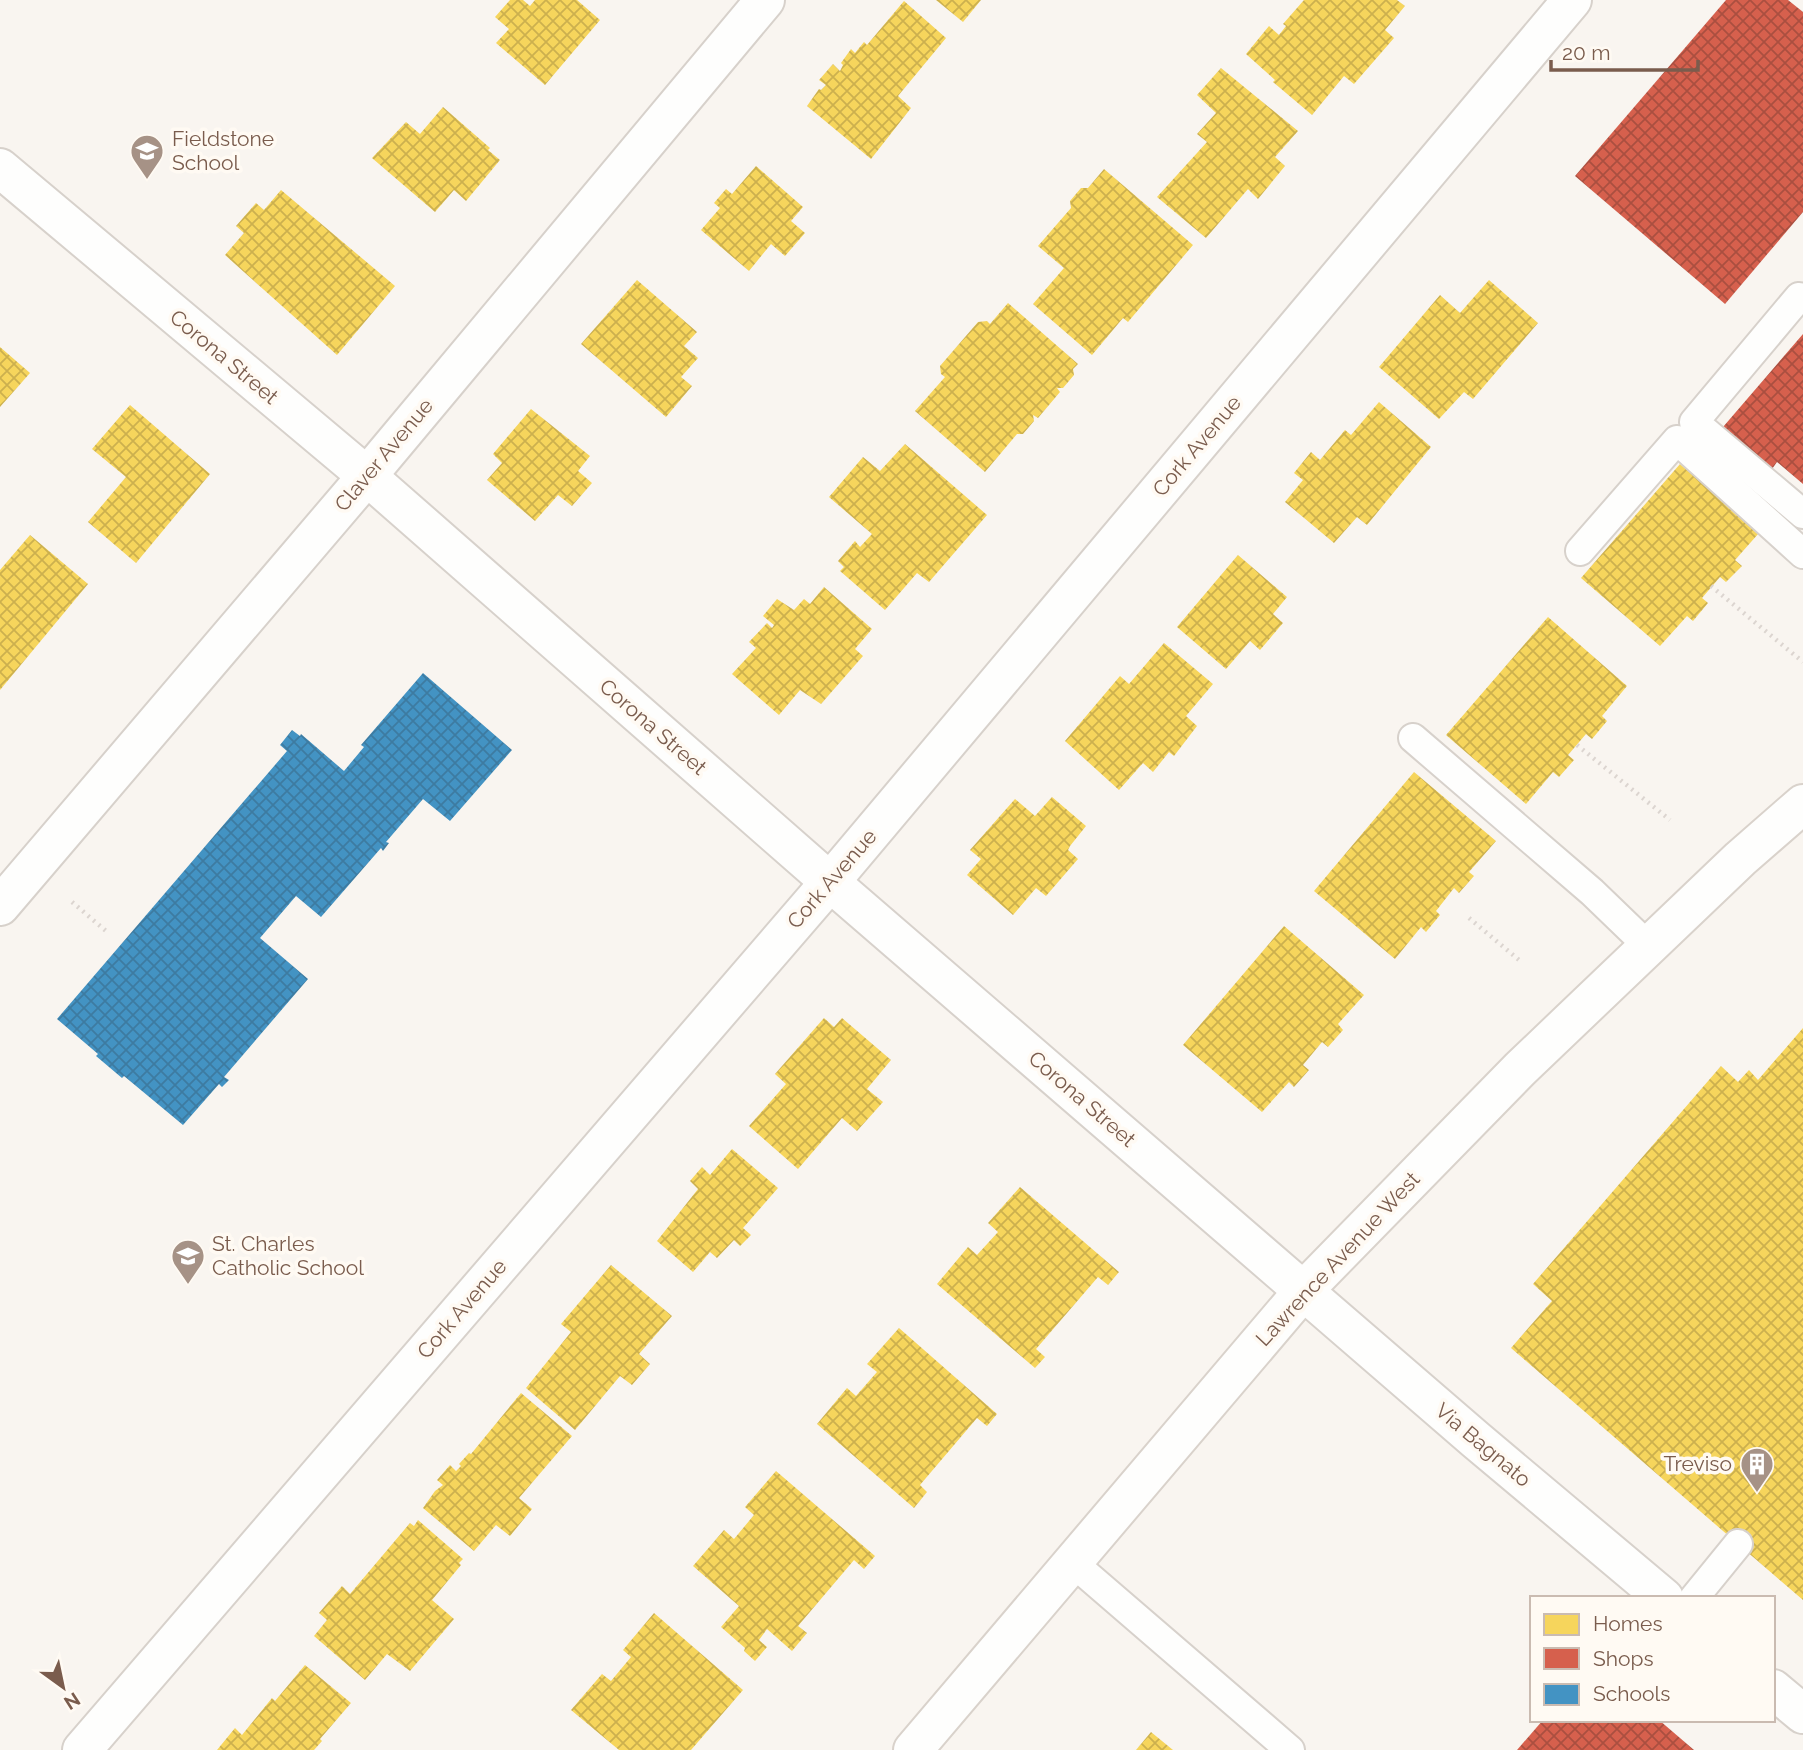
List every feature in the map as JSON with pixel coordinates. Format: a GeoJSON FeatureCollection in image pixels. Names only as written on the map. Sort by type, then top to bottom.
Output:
{"type":"FeatureCollection","features":[{"type":"Feature","properties":{"kind":"street","name":"Claver Avenue"},"geometry":{"type":"LineString","coordinates":[[0,906],[367,476],[765,0]]}},
{"type":"Feature","properties":{"kind":"street","name":"Cork Avenue"},"geometry":{"type":"LineString","coordinates":[[82,1750],[830,882],[1572,0]]}},
{"type":"Feature","properties":{"kind":"street","name":"Corona Street"},"geometry":{"type":"LineString","coordinates":[[0,168],[367,476],[830,882],[1304,1290]]}},
{"type":"Feature","properties":{"kind":"street","name":"Lawrence Avenue West"},"geometry":{"type":"LineString","coordinates":[[912,1750],[1304,1290],[1520,1069],[1740,859],[1803,804]]}},
{"type":"Feature","properties":{"kind":"street","name":"Via Bagnato"},"geometry":{"type":"LineString","coordinates":[[1304,1290],[1476,1440],[1662,1596]]}},
{"type":"Feature","properties":{"kind":"street"},"geometry":{"type":"LineString","coordinates":[[1775,1691],[1803,1714]]}},
{"type":"Feature","properties":{"kind":"lane"},"geometry":{"type":"LineString","coordinates":[[1799,297],[1694,422],[1803,514]]}},
{"type":"Feature","properties":{"kind":"lane"},"geometry":{"type":"LineString","coordinates":[[1580,551],[1677,440],[1803,554]]}},
{"type":"Feature","properties":{"kind":"lane"},"geometry":{"type":"LineString","coordinates":[[1413,738],[1592,892],[1648,946]]}},
{"type":"Feature","properties":{"kind":"lane"},"geometry":{"type":"LineString","coordinates":[[1696,1596],[1738,1544]]}},
{"type":"Feature","properties":{"kind":"lane"},"geometry":{"type":"LineString","coordinates":[[1072,1563],[1290,1750]]}},
{"type":"Feature","properties":{"kind":"path"},"geometry":{"type":"LineString","coordinates":[[1711,586],[1803,662]]}},
{"type":"Feature","properties":{"kind":"path"},"geometry":{"type":"LineString","coordinates":[[1577,745],[1670,821]]}},
{"type":"Feature","properties":{"kind":"path"},"geometry":{"type":"LineString","coordinates":[[72,902],[106,931]]}},
{"type":"Feature","properties":{"kind":"path"},"geometry":{"type":"LineString","coordinates":[[1469,918],[1520,960]]}},
{"type":"Feature","properties":{"kind":"building: Homes"},"geometry":{"type":"Polygon","coordinates":[[[510,0],[523,0],[530,6],[535,0],[577,0],[600,20],[545,85],[496,43],[509,29],[495,17],[510,0]]]}},
{"type":"Feature","properties":{"kind":"building: Homes"},"geometry":{"type":"Polygon","coordinates":[[[936,0],[981,0],[963,22],[936,0]]]}},
{"type":"Feature","properties":{"kind":"building: Homes"},"geometry":{"type":"Polygon","coordinates":[[[1304,0],[1397,0],[1405,6],[1385,30],[1394,38],[1354,84],[1344,76],[1312,115],[1273,82],[1275,80],[1246,54],[1269,26],[1279,35],[1286,26],[1283,24],[1304,0]]]}},
{"type":"Feature","properties":{"kind":"building: Homes"},"geometry":{"type":"Polygon","coordinates":[[[904,1],[946,38],[898,96],[911,108],[871,159],[807,106],[819,89],[826,85],[819,80],[833,64],[840,71],[843,65],[841,63],[851,49],[855,53],[864,42],[867,45],[904,1]]]}},
{"type":"Feature","properties":{"kind":"building: Homes"},"geometry":{"type":"Polygon","coordinates":[[[1221,68],[1298,131],[1275,157],[1285,166],[1258,199],[1248,189],[1206,238],[1157,197],[1207,142],[1197,134],[1216,113],[1197,95],[1221,68]]]}},
{"type":"Feature","properties":{"kind":"building: Homes"},"geometry":{"type":"Polygon","coordinates":[[[443,107],[500,160],[466,201],[454,190],[435,212],[372,158],[406,122],[420,134],[443,107]]]}},
{"type":"Feature","properties":{"kind":"building: Homes"},"geometry":{"type":"Polygon","coordinates":[[[756,166],[803,207],[791,221],[805,233],[785,256],[771,244],[749,271],[701,230],[720,208],[714,203],[726,189],[732,194],[756,166]]]}},
{"type":"Feature","properties":{"kind":"building: Homes"},"geometry":{"type":"Polygon","coordinates":[[[1104,169],[1193,245],[1128,322],[1123,318],[1092,355],[1033,304],[1064,268],[1038,246],[1071,208],[1070,201],[1081,188],[1088,188],[1104,169]]]}},
{"type":"Feature","properties":{"kind":"building: Homes"},"geometry":{"type":"Polygon","coordinates":[[[281,190],[395,286],[337,355],[225,255],[244,233],[236,226],[256,203],[264,210],[281,190]]]}},
{"type":"Feature","properties":{"kind":"building: Homes"},"geometry":{"type":"Polygon","coordinates":[[[637,280],[697,332],[684,346],[698,358],[681,377],[692,386],[666,417],[581,344],[637,280]]]}},
{"type":"Feature","properties":{"kind":"building: Homes"},"geometry":{"type":"Polygon","coordinates":[[[1489,280],[1538,323],[1473,399],[1464,392],[1439,419],[1379,367],[1440,295],[1460,313],[1489,280]]]}},
{"type":"Feature","properties":{"kind":"building: Homes"},"geometry":{"type":"Polygon","coordinates":[[[1008,303],[1078,364],[1073,369],[1074,375],[1063,388],[1057,388],[1060,392],[1038,418],[1033,415],[1034,421],[1023,434],[1017,434],[985,472],[915,411],[945,377],[941,374],[940,366],[978,322],[987,321],[990,324],[1008,303]]]}},
{"type":"Feature","properties":{"kind":"building: Homes"},"geometry":{"type":"Polygon","coordinates":[[[0,347],[30,373],[0,407],[0,347]]]}},
{"type":"Feature","properties":{"kind":"building: Homes"},"geometry":{"type":"Polygon","coordinates":[[[1379,402],[1431,447],[1367,525],[1357,517],[1334,543],[1285,502],[1303,480],[1294,473],[1311,452],[1320,460],[1345,430],[1351,435],[1379,402]]]}},
{"type":"Feature","properties":{"kind":"building: Homes"},"geometry":{"type":"Polygon","coordinates":[[[130,405],[210,474],[136,563],[88,522],[126,477],[92,449],[130,405]]]}},
{"type":"Feature","properties":{"kind":"building: Homes"},"geometry":{"type":"Polygon","coordinates":[[[531,409],[590,456],[578,471],[592,483],[572,506],[558,495],[535,521],[487,480],[502,463],[493,454],[531,409]]]}},
{"type":"Feature","properties":{"kind":"building: Homes"},"geometry":{"type":"Polygon","coordinates":[[[905,444],[987,515],[929,582],[917,573],[885,610],[840,571],[844,567],[838,561],[855,541],[860,547],[872,534],[829,497],[863,457],[880,471],[905,444]]]}},
{"type":"Feature","properties":{"kind":"building: Homes"},"geometry":{"type":"Polygon","coordinates":[[[1680,464],[1759,533],[1735,560],[1742,566],[1726,582],[1720,577],[1702,598],[1708,603],[1693,621],[1687,616],[1660,646],[1581,578],[1680,464]]]}},
{"type":"Feature","properties":{"kind":"building: Homes"},"geometry":{"type":"Polygon","coordinates":[[[30,535],[88,584],[0,690],[0,570],[30,535]]]}},
{"type":"Feature","properties":{"kind":"building: Homes"},"geometry":{"type":"Polygon","coordinates":[[[1238,555],[1287,597],[1273,614],[1283,623],[1260,650],[1250,641],[1226,669],[1177,627],[1238,555]]]}},
{"type":"Feature","properties":{"kind":"building: Homes"},"geometry":{"type":"Polygon","coordinates":[[[824,587],[872,629],[855,649],[863,656],[821,704],[800,690],[779,715],[732,674],[756,648],[749,642],[767,623],[772,628],[774,625],[763,616],[777,599],[794,610],[804,599],[810,604],[824,587]]]}},
{"type":"Feature","properties":{"kind":"building: Homes"},"geometry":{"type":"Polygon","coordinates":[[[1548,617],[1627,686],[1602,716],[1607,721],[1592,739],[1586,734],[1568,755],[1574,760],[1559,777],[1553,772],[1526,804],[1446,735],[1548,617]]]}},
{"type":"Feature","properties":{"kind":"building: Homes"},"geometry":{"type":"Polygon","coordinates":[[[1164,643],[1213,684],[1186,716],[1197,726],[1174,756],[1169,752],[1153,772],[1143,763],[1119,790],[1065,741],[1120,676],[1129,684],[1164,643]]]}},
{"type":"Feature","properties":{"kind":"building: Homes"},"geometry":{"type":"Polygon","coordinates":[[[1414,772],[1496,841],[1469,872],[1474,876],[1459,893],[1454,888],[1436,911],[1440,915],[1426,932],[1421,927],[1395,959],[1314,891],[1414,772]]]}},
{"type":"Feature","properties":{"kind":"building: Homes"},"geometry":{"type":"Polygon","coordinates":[[[1052,797],[1086,826],[1068,850],[1078,859],[1046,896],[1036,888],[1013,915],[967,875],[981,859],[970,850],[1015,799],[1035,816],[1052,797]]]}},
{"type":"Feature","properties":{"kind":"building: Homes"},"geometry":{"type":"Polygon","coordinates":[[[1284,926],[1364,995],[1338,1024],[1343,1030],[1328,1047],[1322,1042],[1303,1065],[1309,1070],[1294,1087],[1289,1082],[1262,1112],[1183,1045],[1284,926]]]}},
{"type":"Feature","properties":{"kind":"building: Homes"},"geometry":{"type":"Polygon","coordinates":[[[824,1018],[834,1027],[842,1018],[891,1060],[867,1089],[883,1102],[857,1131],[842,1118],[798,1169],[749,1126],[786,1084],[775,1074],[824,1018]]]}},
{"type":"Feature","properties":{"kind":"building: Homes"},"geometry":{"type":"Polygon","coordinates":[[[1803,1028],[1803,1600],[1511,1348],[1552,1301],[1533,1284],[1721,1066],[1738,1082],[1749,1070],[1758,1080],[1803,1028]]]}},
{"type":"Feature","properties":{"kind":"building: Homes"},"geometry":{"type":"Polygon","coordinates":[[[732,1149],[778,1188],[743,1228],[751,1235],[740,1246],[734,1240],[717,1258],[710,1252],[693,1272],[657,1241],[698,1189],[690,1181],[702,1167],[710,1175],[732,1149]]]}},
{"type":"Feature","properties":{"kind":"building: Homes"},"geometry":{"type":"Polygon","coordinates":[[[1020,1187],[1119,1272],[1108,1285],[1098,1277],[1036,1349],[1045,1357],[1035,1368],[937,1284],[968,1247],[977,1255],[998,1232],[988,1223],[1020,1187]]]}},
{"type":"Feature","properties":{"kind":"building: Homes"},"geometry":{"type":"Polygon","coordinates":[[[611,1265],[672,1316],[639,1354],[650,1364],[632,1385],[620,1376],[575,1430],[526,1388],[571,1332],[561,1324],[611,1265]]]}},
{"type":"Feature","properties":{"kind":"building: Homes"},"geometry":{"type":"Polygon","coordinates":[[[899,1328],[997,1414],[987,1426],[977,1418],[920,1485],[927,1492],[914,1508],[817,1424],[847,1388],[856,1396],[877,1372],[867,1364],[899,1328]]]}},
{"type":"Feature","properties":{"kind":"building: Homes"},"geometry":{"type":"Polygon","coordinates":[[[521,1393],[572,1436],[519,1498],[532,1509],[510,1536],[496,1525],[474,1551],[423,1508],[443,1485],[437,1480],[450,1465],[456,1471],[461,1466],[459,1464],[471,1454],[521,1393]]]}},
{"type":"Feature","properties":{"kind":"building: Homes"},"geometry":{"type":"Polygon","coordinates":[[[776,1471],[875,1556],[864,1569],[854,1560],[798,1626],[807,1633],[792,1651],[767,1629],[759,1640],[767,1647],[755,1661],[744,1651],[745,1648],[721,1627],[739,1606],[693,1566],[724,1530],[734,1539],[754,1515],[745,1507],[776,1471]]]}},
{"type":"Feature","properties":{"kind":"building: Homes"},"geometry":{"type":"Polygon","coordinates":[[[418,1520],[463,1559],[432,1600],[454,1619],[410,1671],[387,1654],[365,1680],[314,1636],[327,1620],[319,1613],[342,1586],[350,1594],[410,1523],[414,1526],[418,1520]]]}},
{"type":"Feature","properties":{"kind":"building: Homes"},"geometry":{"type":"Polygon","coordinates":[[[654,1613],[743,1690],[691,1750],[619,1750],[571,1710],[602,1674],[611,1681],[631,1657],[623,1650],[654,1613]]]}},
{"type":"Feature","properties":{"kind":"building: Homes"},"geometry":{"type":"Polygon","coordinates":[[[305,1665],[351,1703],[314,1750],[217,1750],[235,1728],[242,1735],[272,1698],[275,1701],[305,1665]]]}},
{"type":"Feature","properties":{"kind":"building: Homes"},"geometry":{"type":"Polygon","coordinates":[[[1151,1732],[1173,1750],[1136,1750],[1151,1732]]]}},
{"type":"Feature","properties":{"kind":"building: Shops"},"geometry":{"type":"Polygon","coordinates":[[[1726,0],[1788,0],[1803,12],[1803,212],[1725,304],[1575,176],[1726,0]]]}},
{"type":"Feature","properties":{"kind":"building: Shops"},"geometry":{"type":"Polygon","coordinates":[[[1803,334],[1803,484],[1777,462],[1772,469],[1723,427],[1803,334]]]}},
{"type":"Feature","properties":{"kind":"building: Shops"},"geometry":{"type":"Polygon","coordinates":[[[1541,1722],[1661,1722],[1694,1750],[1517,1750],[1541,1722]]]}},
{"type":"Feature","properties":{"kind":"building: Schools"},"geometry":{"type":"Polygon","coordinates":[[[423,673],[512,750],[450,821],[423,799],[386,842],[389,843],[383,851],[381,848],[321,917],[296,896],[260,938],[308,979],[224,1077],[229,1080],[222,1087],[219,1084],[183,1125],[124,1076],[122,1078],[57,1019],[287,751],[280,745],[292,730],[300,736],[301,734],[344,771],[364,747],[361,745],[423,673]]]}},
{"type":"Feature","properties":{"kind":"place","name":"Fieldstone School"},"geometry":{"type":"Point","coordinates":[147,181]}},
{"type":"Feature","properties":{"kind":"place","name":"St. Charles Catholic School"},"geometry":{"type":"Point","coordinates":[188,1286]}},
{"type":"Feature","properties":{"kind":"place","name":"Treviso"},"geometry":{"type":"Point","coordinates":[1757,1494]}}]}
